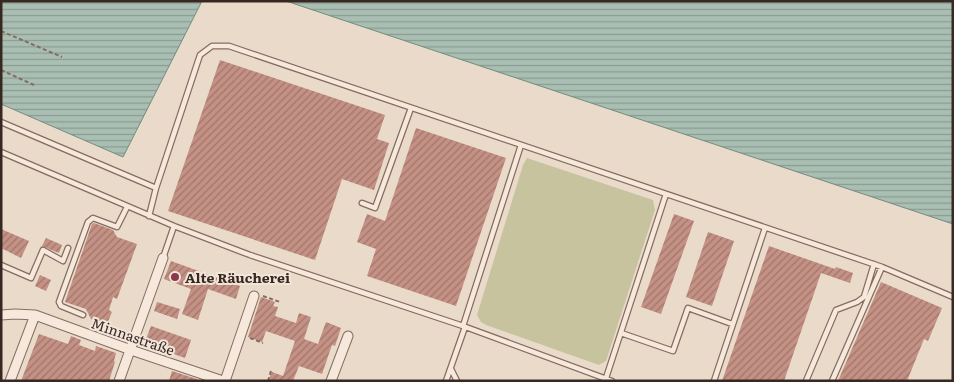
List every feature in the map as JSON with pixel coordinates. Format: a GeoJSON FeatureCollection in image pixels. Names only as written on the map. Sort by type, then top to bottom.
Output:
{"type":"FeatureCollection","features":[{"type":"Feature","properties":{"kind":"street"},"geometry":{"type":"LineString","coordinates":[[119,381],[163,258]]}},
{"type":"Feature","properties":{"kind":"street"},"geometry":{"type":"LineString","coordinates":[[224,381],[254,296]]}},
{"type":"Feature","properties":{"kind":"street","name":"Minnastraße"},"geometry":{"type":"LineString","coordinates":[[1,315],[35,315],[224,381]]}},
{"type":"Feature","properties":{"kind":"street"},"geometry":{"type":"LineString","coordinates":[[10,381],[35,315]]}},
{"type":"Feature","properties":{"kind":"street"},"geometry":{"type":"LineString","coordinates":[[330,381],[348,336]]}},
{"type":"Feature","properties":{"kind":"lane"},"geometry":{"type":"LineString","coordinates":[[149,216],[156,188],[200,55],[212,46],[229,46],[874,264],[953,297]]}},
{"type":"Feature","properties":{"kind":"lane"},"geometry":{"type":"LineString","coordinates":[[362,203],[375,208],[411,108]]}},
{"type":"Feature","properties":{"kind":"lane"},"geometry":{"type":"LineString","coordinates":[[1,122],[156,188]]}},
{"type":"Feature","properties":{"kind":"lane"},"geometry":{"type":"LineString","coordinates":[[446,381],[521,145]]}},
{"type":"Feature","properties":{"kind":"lane"},"geometry":{"type":"LineString","coordinates":[[1,152],[127,207],[250,255],[464,326],[612,381]]}},
{"type":"Feature","properties":{"kind":"lane"},"geometry":{"type":"LineString","coordinates":[[606,378],[666,194]]}},
{"type":"Feature","properties":{"kind":"lane"},"geometry":{"type":"LineString","coordinates":[[83,315],[61,306],[59,302],[88,222],[93,218],[118,227],[127,207]]}},
{"type":"Feature","properties":{"kind":"lane"},"geometry":{"type":"LineString","coordinates":[[163,258],[174,226]]}},
{"type":"Feature","properties":{"kind":"lane"},"geometry":{"type":"LineString","coordinates":[[714,381],[765,228]]}},
{"type":"Feature","properties":{"kind":"lane"},"geometry":{"type":"LineString","coordinates":[[1,264],[31,278],[43,250],[64,260],[68,248]]}},
{"type":"Feature","properties":{"kind":"lane"},"geometry":{"type":"LineString","coordinates":[[806,381],[836,310],[857,302],[864,297],[874,264]]}},
{"type":"Feature","properties":{"kind":"lane"},"geometry":{"type":"LineString","coordinates":[[832,381],[882,267]]}},
{"type":"Feature","properties":{"kind":"lane"},"geometry":{"type":"LineString","coordinates":[[621,333],[674,351],[688,308],[732,324]]}},
{"type":"Feature","properties":{"kind":"lane"},"geometry":{"type":"LineString","coordinates":[[451,369],[457,381]]}},
{"type":"Feature","properties":{"kind":"path"},"geometry":{"type":"LineString","coordinates":[[1,31],[62,58]]}},
{"type":"Feature","properties":{"kind":"path"},"geometry":{"type":"LineString","coordinates":[[1,70],[34,85]]}},
{"type":"Feature","properties":{"kind":"path"},"geometry":{"type":"LineString","coordinates":[[254,296],[262,295],[280,302]]}},
{"type":"Feature","properties":{"kind":"path"},"geometry":{"type":"LineString","coordinates":[[240,335],[263,343]]}},
{"type":"Feature","properties":{"kind":"path"},"geometry":{"type":"LineString","coordinates":[[268,381],[271,371]]}},
{"type":"Feature","properties":{"kind":"shaded area"},"geometry":{"type":"Polygon","coordinates":[[[1,1],[202,1],[123,157],[1,104],[1,1]]]}},
{"type":"Feature","properties":{"kind":"shaded area"},"geometry":{"type":"Polygon","coordinates":[[[286,1],[953,1],[953,224],[286,1]]]}},
{"type":"Feature","properties":{"kind":"shaded area"},"geometry":{"type":"Polygon","coordinates":[[[527,158],[653,200],[655,210],[606,361],[599,365],[486,325],[481,322],[477,315],[523,165],[527,158]]]}},
{"type":"Feature","properties":{"kind":"building"},"geometry":{"type":"Polygon","coordinates":[[[220,60],[385,115],[377,139],[389,143],[374,190],[342,179],[315,260],[168,211],[220,60]]]}},
{"type":"Feature","properties":{"kind":"building"},"geometry":{"type":"Polygon","coordinates":[[[416,128],[506,158],[456,306],[367,276],[376,249],[357,242],[367,214],[385,221],[416,128]]]}},
{"type":"Feature","properties":{"kind":"building"},"geometry":{"type":"Polygon","coordinates":[[[674,214],[694,221],[661,314],[641,307],[674,214]]]}},
{"type":"Feature","properties":{"kind":"building"},"geometry":{"type":"Polygon","coordinates":[[[94,223],[113,230],[117,237],[137,244],[117,299],[113,297],[109,310],[112,312],[107,324],[91,319],[86,309],[65,302],[92,224],[94,223]]]}},
{"type":"Feature","properties":{"kind":"building"},"geometry":{"type":"Polygon","coordinates":[[[1,229],[29,241],[21,258],[1,248],[1,229]]]}},
{"type":"Feature","properties":{"kind":"building"},"geometry":{"type":"Polygon","coordinates":[[[708,232],[734,241],[712,306],[686,297],[708,232]]]}},
{"type":"Feature","properties":{"kind":"building"},"geometry":{"type":"Polygon","coordinates":[[[46,238],[62,245],[59,253],[42,246],[46,238]]]}},
{"type":"Feature","properties":{"kind":"building"},"geometry":{"type":"Polygon","coordinates":[[[769,246],[835,269],[836,267],[853,273],[850,283],[821,273],[784,381],[722,381],[769,246]]]}},
{"type":"Feature","properties":{"kind":"building"},"geometry":{"type":"Polygon","coordinates":[[[171,261],[240,286],[236,299],[208,289],[198,320],[182,314],[191,289],[164,279],[171,261]]]}},
{"type":"Feature","properties":{"kind":"building"},"geometry":{"type":"Polygon","coordinates":[[[40,275],[51,280],[46,291],[35,286],[40,275]]]}},
{"type":"Feature","properties":{"kind":"building"},"geometry":{"type":"Polygon","coordinates":[[[881,282],[942,308],[928,341],[924,339],[907,381],[838,381],[881,282]]]}},
{"type":"Feature","properties":{"kind":"building"},"geometry":{"type":"Polygon","coordinates":[[[261,297],[275,302],[273,306],[278,307],[275,316],[296,323],[299,313],[311,317],[304,339],[318,344],[326,322],[341,328],[335,346],[332,345],[322,374],[299,366],[293,381],[268,381],[272,372],[283,376],[295,341],[266,331],[262,342],[248,337],[261,297]]]}},
{"type":"Feature","properties":{"kind":"building"},"geometry":{"type":"Polygon","coordinates":[[[157,302],[180,309],[177,319],[154,311],[157,302]]]}},
{"type":"Feature","properties":{"kind":"building"},"geometry":{"type":"Polygon","coordinates":[[[151,326],[191,340],[185,358],[168,352],[169,347],[146,339],[151,326]]]}},
{"type":"Feature","properties":{"kind":"building"},"geometry":{"type":"Polygon","coordinates":[[[39,334],[68,344],[71,336],[81,340],[79,345],[95,351],[96,346],[116,353],[109,381],[21,381],[39,334]]]}},
{"type":"Feature","properties":{"kind":"building"},"geometry":{"type":"Polygon","coordinates":[[[172,371],[197,379],[197,381],[169,381],[172,371]]]}},
{"type":"Feature","properties":{"kind":"place","name":"Alte Räucherei"},"geometry":{"type":"Point","coordinates":[175,277]}}]}
